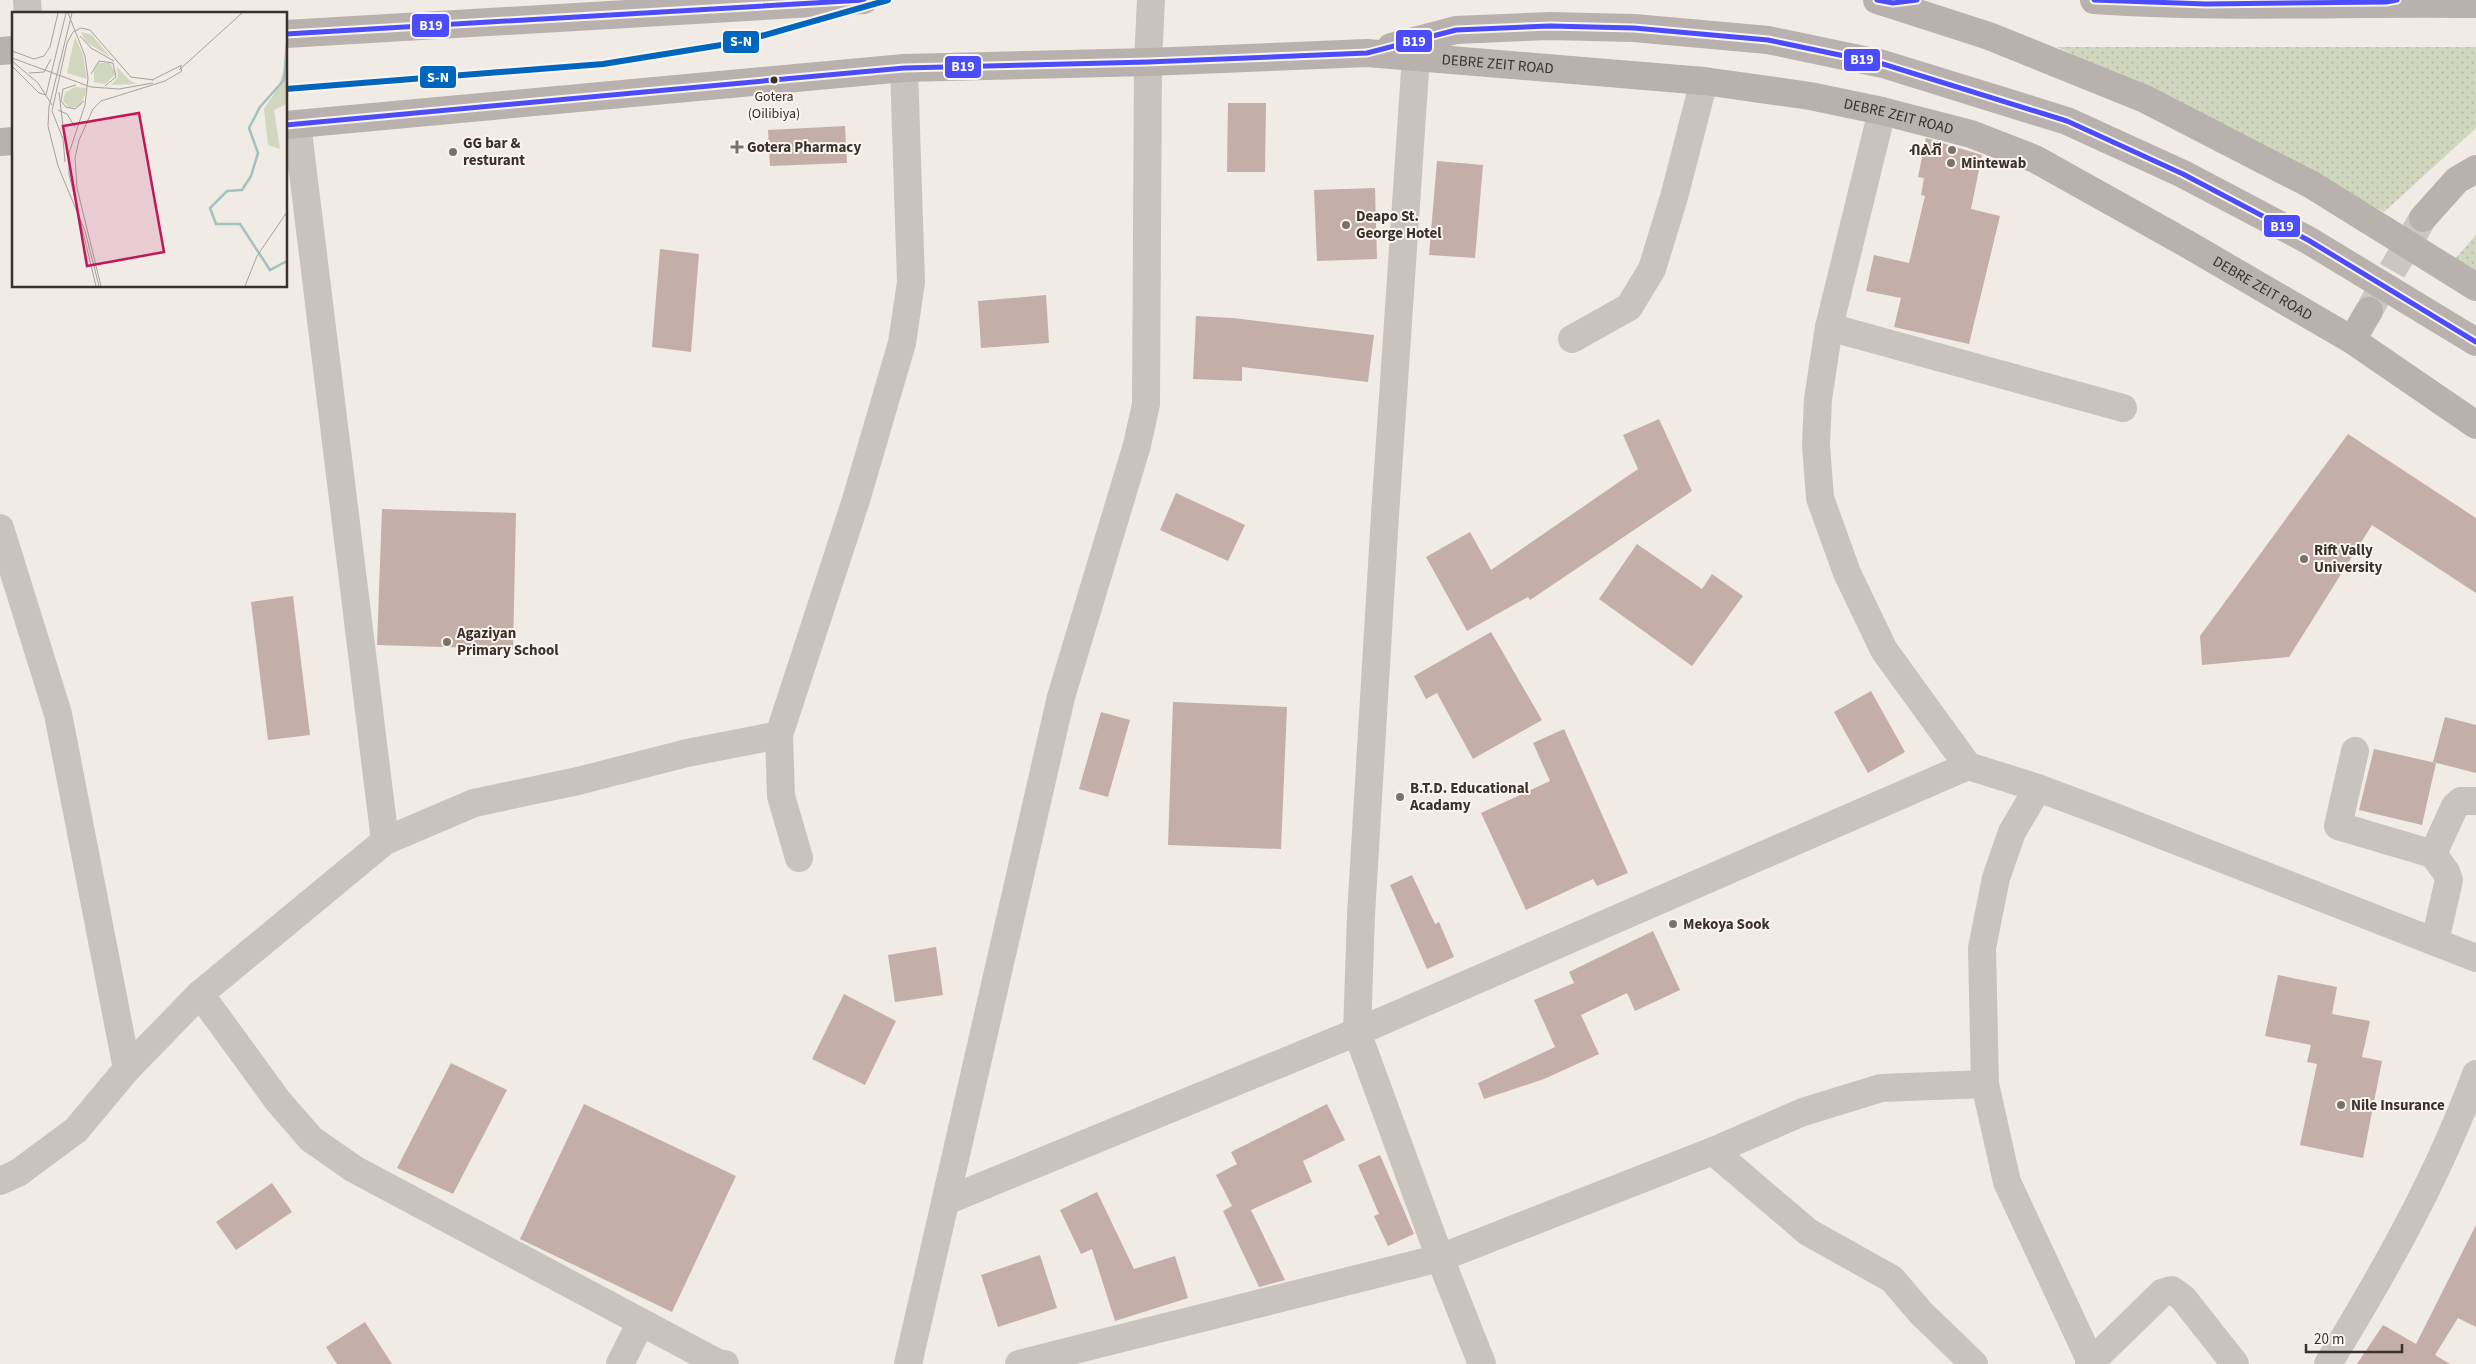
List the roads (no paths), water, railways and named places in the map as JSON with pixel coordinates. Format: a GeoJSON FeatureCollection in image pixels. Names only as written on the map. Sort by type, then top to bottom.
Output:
{"type":"FeatureCollection","features":[{"type":"Feature","properties":{"kind":"main road"},"geometry":{"type":"LineString","coordinates":[[288,34],[864,0]]}},
{"type":"Feature","properties":{"kind":"main road"},"geometry":{"type":"LineString","coordinates":[[2094,0],[2206,4],[2392,1],[2476,4]]}},
{"type":"Feature","properties":{"kind":"main road"},"geometry":{"type":"LineString","coordinates":[[1896,1],[1989,36],[2145,100],[2312,185],[2476,287]]}},
{"type":"Feature","properties":{"kind":"main road"},"geometry":{"type":"LineString","coordinates":[[1367,53],[1456,30],[1550,26],[1634,28],[1768,40],[1883,64],[2067,121],[2183,174],[2308,240],[2470,338]]}},
{"type":"Feature","properties":{"kind":"main road","name":"DEBRE ZEIT ROAD"},"geometry":{"type":"LineString","coordinates":[[292,125],[904,68],[1148,62],[1367,53],[1704,81],[1810,96],[1882,111],[1971,134],[2035,159],[2189,245],[2352,340],[2476,425]]}},
{"type":"Feature","properties":{"kind":"main road"},"geometry":{"type":"LineString","coordinates":[[2424,218],[2457,180],[2476,169]]}},
{"type":"Feature","properties":{"kind":"main road"},"geometry":{"type":"LineString","coordinates":[[2352,340],[2369,311]]}},
{"type":"Feature","properties":{"kind":"street"},"geometry":{"type":"LineString","coordinates":[[908,1364],[1061,698],[1137,445],[1146,404],[1148,62],[1151,0]]}},
{"type":"Feature","properties":{"kind":"street"},"geometry":{"type":"LineString","coordinates":[[1416,56],[1360,915],[1357,1032],[1440,1258],[1482,1364]]}},
{"type":"Feature","properties":{"kind":"street"},"geometry":{"type":"LineString","coordinates":[[799,858],[781,796],[779,735],[856,500],[902,343],[911,282],[904,68]]}},
{"type":"Feature","properties":{"kind":"street"},"geometry":{"type":"LineString","coordinates":[[1572,339],[1629,307],[1652,269],[1674,197],[1704,81]]}},
{"type":"Feature","properties":{"kind":"street"},"geometry":{"type":"LineString","coordinates":[[1882,111],[1829,327],[1818,399],[1816,445],[1820,498],[1847,573],[1884,650],[1968,766],[2038,788],[2476,958]]}},
{"type":"Feature","properties":{"kind":"street"},"geometry":{"type":"LineString","coordinates":[[292,125],[385,841]]}},
{"type":"Feature","properties":{"kind":"street"},"geometry":{"type":"LineString","coordinates":[[1829,327],[2123,408]]}},
{"type":"Feature","properties":{"kind":"street"},"geometry":{"type":"LineString","coordinates":[[0,528],[58,714],[127,1068]]}},
{"type":"Feature","properties":{"kind":"street"},"geometry":{"type":"LineString","coordinates":[[0,1181],[18,1173],[76,1130],[127,1068],[200,994],[385,841],[474,803],[578,781],[687,753],[779,735]]}},
{"type":"Feature","properties":{"kind":"street"},"geometry":{"type":"LineString","coordinates":[[2356,751],[2338,826],[2433,854],[2449,880],[2435,941]]}},
{"type":"Feature","properties":{"kind":"street"},"geometry":{"type":"LineString","coordinates":[[946,1201],[1357,1032],[1968,766]]}},
{"type":"Feature","properties":{"kind":"street"},"geometry":{"type":"LineString","coordinates":[[2038,788],[2012,832],[1999,869],[1982,948],[1985,1084],[2007,1182],[2090,1363],[2162,1293],[2172,1290],[2183,1298],[2235,1364]]}},
{"type":"Feature","properties":{"kind":"street"},"geometry":{"type":"LineString","coordinates":[[2433,854],[2455,806],[2461,801],[2476,802]]}},
{"type":"Feature","properties":{"kind":"street"},"geometry":{"type":"LineString","coordinates":[[200,994],[278,1101],[311,1139],[354,1169],[718,1363],[725,1364]]}},
{"type":"Feature","properties":{"kind":"street"},"geometry":{"type":"LineString","coordinates":[[2328,1364],[2383,1274],[2429,1187],[2458,1124],[2476,1074]]}},
{"type":"Feature","properties":{"kind":"street"},"geometry":{"type":"LineString","coordinates":[[1019,1364],[1440,1258],[1713,1151],[1802,1112],[1881,1088],[1985,1084]]}},
{"type":"Feature","properties":{"kind":"street"},"geometry":{"type":"LineString","coordinates":[[1713,1151],[1808,1232],[1892,1279],[1921,1314],[1974,1364]]}},
{"type":"Feature","properties":{"kind":"street"},"geometry":{"type":"LineString","coordinates":[[620,1364],[641,1322]]}},
{"type":"Feature","properties":{"kind":"tunnel"},"geometry":{"type":"LineString","coordinates":[[2371,307],[2423,218]]}},
{"type":"Feature","properties":{"kind":"place","name":"Gotera (Oilibiya)"},"geometry":{"type":"Point","coordinates":[774,80]}},
{"type":"Feature","properties":{"kind":"place","name":"Gotera Pharmacy"},"geometry":{"type":"Point","coordinates":[737,147]}},
{"type":"Feature","properties":{"kind":"place","name":"ብልቭ"},"geometry":{"type":"Point","coordinates":[1952,150]}},
{"type":"Feature","properties":{"kind":"place","name":"GG bar & resturant"},"geometry":{"type":"Point","coordinates":[453,152]}},
{"type":"Feature","properties":{"kind":"place","name":"Mintewab"},"geometry":{"type":"Point","coordinates":[1951,163]}},
{"type":"Feature","properties":{"kind":"place","name":"Deapo St. George Hotel"},"geometry":{"type":"Point","coordinates":[1346,225]}},
{"type":"Feature","properties":{"kind":"place","name":"Rift Vally University"},"geometry":{"type":"Point","coordinates":[2304,559]}},
{"type":"Feature","properties":{"kind":"place","name":"Agaziyan Primary School"},"geometry":{"type":"Point","coordinates":[447,642]}},
{"type":"Feature","properties":{"kind":"place","name":"B.T.D. Educational Acadamy"},"geometry":{"type":"Point","coordinates":[1400,797]}},
{"type":"Feature","properties":{"kind":"place","name":"Mekoya Sook"},"geometry":{"type":"Point","coordinates":[1673,924]}},
{"type":"Feature","properties":{"kind":"place","name":"Nile Insurance"},"geometry":{"type":"Point","coordinates":[2341,1105]}}]}
